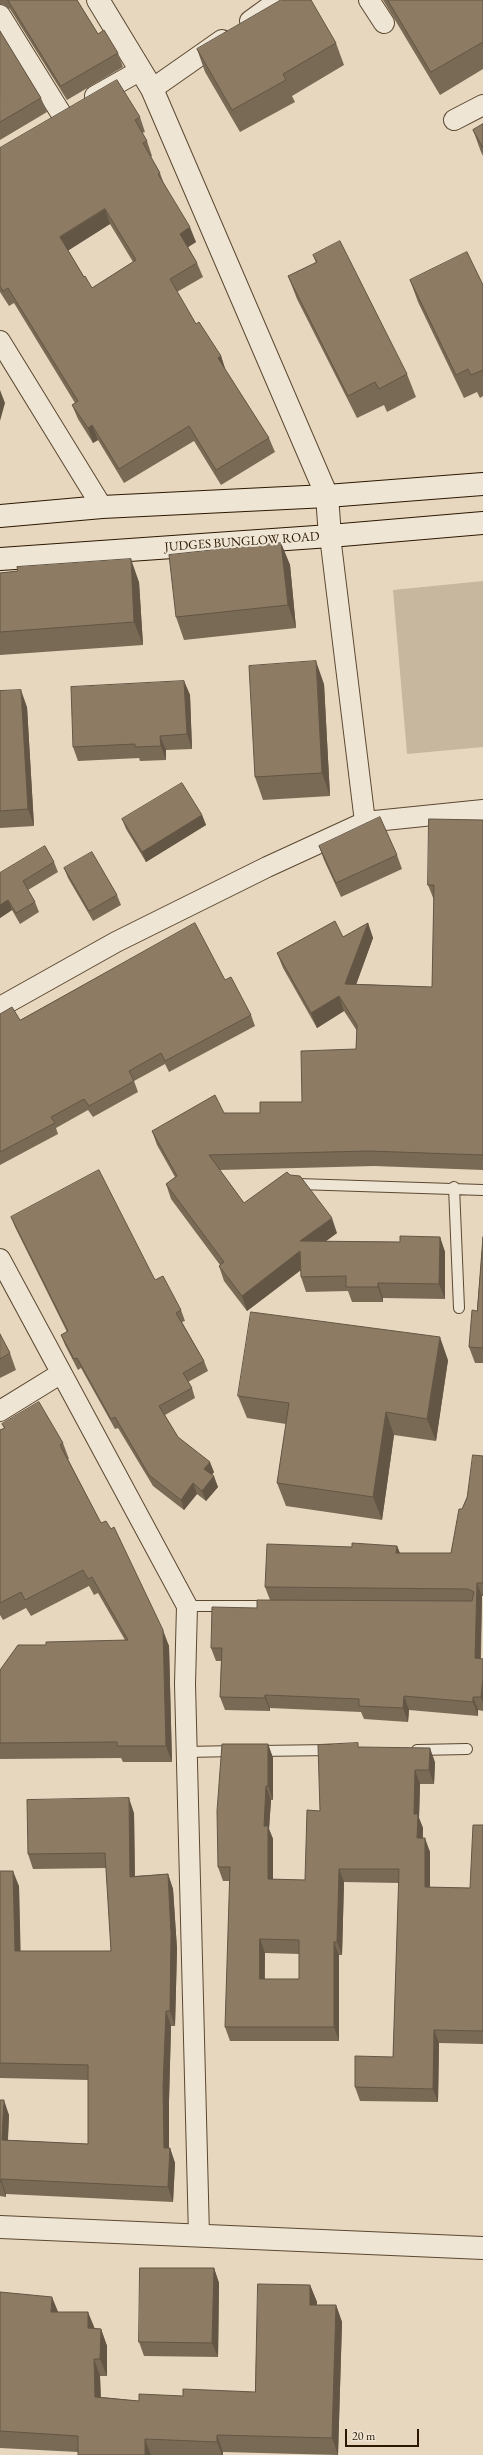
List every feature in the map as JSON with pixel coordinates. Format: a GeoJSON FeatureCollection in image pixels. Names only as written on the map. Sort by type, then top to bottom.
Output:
{"type":"FeatureCollection","features":[{"type":"Feature","properties":{"kind":"street"},"geometry":{"type":"LineString","coordinates":[[98,0],[152,89],[327,496],[330,536],[365,822]]}},
{"type":"Feature","properties":{"kind":"street"},"geometry":{"type":"LineString","coordinates":[[152,89],[279,0]]}},
{"type":"Feature","properties":{"kind":"street"},"geometry":{"type":"LineString","coordinates":[[369,0],[384,23]]}},
{"type":"Feature","properties":{"kind":"street"},"geometry":{"type":"LineString","coordinates":[[0,15],[73,109]]}},
{"type":"Feature","properties":{"kind":"street"},"geometry":{"type":"LineString","coordinates":[[44,126],[140,70]]}},
{"type":"Feature","properties":{"kind":"street"},"geometry":{"type":"LineString","coordinates":[[454,120],[483,105]]}},
{"type":"Feature","properties":{"kind":"street"},"geometry":{"type":"LineString","coordinates":[[0,341],[102,507]]}},
{"type":"Feature","properties":{"kind":"street"},"geometry":{"type":"LineString","coordinates":[[0,516],[102,507],[327,496],[483,484]]}},
{"type":"Feature","properties":{"kind":"street","name":"JUDGES BUNGLOW ROAD"},"geometry":{"type":"LineString","coordinates":[[0,559],[330,536],[483,523]]}},
{"type":"Feature","properties":{"kind":"street"},"geometry":{"type":"LineString","coordinates":[[0,1007],[116,942],[365,822],[483,810]]}},
{"type":"Feature","properties":{"kind":"street"},"geometry":{"type":"LineString","coordinates":[[0,1259],[60,1374],[186,1606],[187,1752],[199,2236]]}},
{"type":"Feature","properties":{"kind":"street"},"geometry":{"type":"LineString","coordinates":[[0,1411],[60,1374]]}},
{"type":"Feature","properties":{"kind":"street"},"geometry":{"type":"LineString","coordinates":[[0,2226],[483,2248]]}},
{"type":"Feature","properties":{"kind":"lane"},"geometry":{"type":"LineString","coordinates":[[298,1184],[483,1190]]}},
{"type":"Feature","properties":{"kind":"lane"},"geometry":{"type":"LineString","coordinates":[[454,1188],[459,1308]]}},
{"type":"Feature","properties":{"kind":"lane"},"geometry":{"type":"LineString","coordinates":[[186,1606],[278,1606]]}},
{"type":"Feature","properties":{"kind":"lane"},"geometry":{"type":"LineString","coordinates":[[404,1750],[466,1749]]}},
{"type":"Feature","properties":{"kind":"lane"},"geometry":{"type":"LineString","coordinates":[[187,1752],[342,1750]]}},
{"type":"Feature","properties":{"kind":"shaded area"},"geometry":{"type":"Polygon","coordinates":[[[483,581],[483,747],[407,754],[393,590],[483,581]]]}},
{"type":"Feature","properties":{"kind":"building"},"geometry":{"type":"Polygon","coordinates":[[[8,0],[77,0],[98,34],[104,30],[118,53],[61,86],[8,0]]]}},
{"type":"Feature","properties":{"kind":"building"},"geometry":{"type":"Polygon","coordinates":[[[281,0],[311,0],[336,43],[283,74],[286,80],[232,110],[197,49],[281,0]]]}},
{"type":"Feature","properties":{"kind":"building"},"geometry":{"type":"Polygon","coordinates":[[[388,0],[483,0],[483,42],[431,72],[388,0]]]}},
{"type":"Feature","properties":{"kind":"building"},"geometry":{"type":"Polygon","coordinates":[[[0,31],[41,98],[0,122],[0,31]]]}},
{"type":"Feature","properties":{"kind":"building"},"geometry":{"type":"Polygon","coordinates":[[[117,80],[140,117],[135,120],[147,141],[143,143],[160,173],[158,174],[190,227],[180,234],[197,263],[170,279],[196,324],[199,322],[221,356],[218,358],[269,438],[216,470],[189,426],[119,469],[92,425],[88,428],[72,405],[78,401],[8,288],[3,291],[0,286],[0,148],[117,80]],[[105,209],[60,237],[92,288],[136,260],[105,209]]]}},
{"type":"Feature","properties":{"kind":"building"},"geometry":{"type":"Polygon","coordinates":[[[483,124],[483,148],[473,130],[483,124]]]}},
{"type":"Feature","properties":{"kind":"building"},"geometry":{"type":"Polygon","coordinates":[[[340,241],[407,374],[379,389],[375,382],[348,396],[288,276],[317,262],[313,255],[340,241]]]}},
{"type":"Feature","properties":{"kind":"building"},"geometry":{"type":"Polygon","coordinates":[[[467,252],[483,285],[483,370],[471,375],[468,369],[456,375],[410,280],[467,252]]]}},
{"type":"Feature","properties":{"kind":"building"},"geometry":{"type":"Polygon","coordinates":[[[281,543],[288,605],[176,617],[169,555],[281,543]]]}},
{"type":"Feature","properties":{"kind":"building"},"geometry":{"type":"Polygon","coordinates":[[[131,559],[134,622],[0,632],[0,573],[18,571],[17,567],[131,559]]]}},
{"type":"Feature","properties":{"kind":"building"},"geometry":{"type":"Polygon","coordinates":[[[316,661],[322,773],[255,777],[249,666],[316,661]]]}},
{"type":"Feature","properties":{"kind":"building"},"geometry":{"type":"Polygon","coordinates":[[[184,681],[187,734],[160,736],[161,746],[135,747],[135,744],[73,747],[71,687],[184,681]]]}},
{"type":"Feature","properties":{"kind":"building"},"geometry":{"type":"Polygon","coordinates":[[[21,690],[28,809],[0,811],[0,691],[21,690]]]}},
{"type":"Feature","properties":{"kind":"building"},"geometry":{"type":"Polygon","coordinates":[[[182,783],[202,815],[142,852],[122,819],[182,783]]]}},
{"type":"Feature","properties":{"kind":"building"},"geometry":{"type":"Polygon","coordinates":[[[380,817],[397,855],[336,883],[319,846],[380,817]]]}},
{"type":"Feature","properties":{"kind":"building"},"geometry":{"type":"Polygon","coordinates":[[[429,819],[483,820],[483,1155],[369,1151],[209,1155],[244,1203],[287,1172],[290,1175],[300,1176],[332,1218],[300,1241],[400,1242],[400,1236],[440,1237],[439,1284],[378,1283],[378,1287],[346,1287],[346,1276],[301,1277],[300,1251],[242,1296],[219,1266],[224,1262],[166,1184],[177,1176],[152,1131],[215,1095],[224,1113],[260,1113],[260,1102],[302,1102],[301,1051],[356,1049],[357,1025],[339,996],[311,1013],[277,953],[335,921],[343,937],[368,923],[345,984],[432,987],[434,885],[428,885],[429,819]]]}},
{"type":"Feature","properties":{"kind":"building"},"geometry":{"type":"Polygon","coordinates":[[[45,846],[54,862],[23,881],[35,902],[16,913],[8,900],[0,905],[0,873],[45,846]]]}},
{"type":"Feature","properties":{"kind":"building"},"geometry":{"type":"Polygon","coordinates":[[[92,852],[117,895],[89,911],[64,868],[92,852]]]}},
{"type":"Feature","properties":{"kind":"building"},"geometry":{"type":"Polygon","coordinates":[[[195,923],[225,980],[231,977],[251,1015],[165,1061],[161,1053],[129,1071],[134,1081],[89,1106],[84,1099],[51,1117],[55,1123],[0,1152],[0,1014],[12,1007],[20,1020],[195,923]]]}},
{"type":"Feature","properties":{"kind":"building"},"geometry":{"type":"Polygon","coordinates":[[[99,1170],[155,1280],[163,1276],[181,1310],[176,1313],[204,1361],[183,1373],[192,1388],[159,1406],[178,1437],[210,1462],[204,1469],[214,1476],[202,1491],[193,1483],[181,1500],[149,1475],[115,1417],[111,1419],[77,1358],[74,1359],[61,1335],[68,1331],[11,1217],[99,1170]]]}},
{"type":"Feature","properties":{"kind":"building"},"geometry":{"type":"Polygon","coordinates":[[[483,1237],[483,1348],[469,1347],[472,1310],[477,1311],[483,1237]]]}},
{"type":"Feature","properties":{"kind":"building"},"geometry":{"type":"Polygon","coordinates":[[[251,1312],[440,1337],[427,1419],[386,1412],[373,1497],[277,1483],[289,1403],[238,1396],[251,1312]]]}},
{"type":"Feature","properties":{"kind":"building"},"geometry":{"type":"Polygon","coordinates":[[[0,1334],[10,1353],[0,1359],[0,1334]]]}},
{"type":"Feature","properties":{"kind":"building"},"geometry":{"type":"Polygon","coordinates":[[[39,1402],[63,1443],[60,1445],[101,1523],[106,1521],[111,1529],[114,1527],[163,1630],[166,1746],[117,1746],[117,1742],[0,1743],[0,1670],[18,1645],[46,1645],[46,1642],[128,1640],[92,1577],[88,1579],[83,1570],[25,1600],[21,1592],[0,1603],[0,1430],[5,1428],[2,1424],[39,1402]]]}},
{"type":"Feature","properties":{"kind":"building"},"geometry":{"type":"Polygon","coordinates":[[[473,1455],[483,1456],[483,1583],[477,1583],[475,1658],[483,1659],[481,1697],[473,1697],[473,1702],[404,1696],[403,1708],[359,1706],[359,1699],[265,1695],[265,1698],[220,1697],[222,1648],[211,1648],[212,1607],[257,1608],[257,1600],[472,1601],[474,1592],[468,1589],[265,1587],[267,1544],[352,1547],[352,1543],[397,1546],[396,1553],[451,1553],[459,1509],[462,1509],[467,1498],[473,1455]]]}},
{"type":"Feature","properties":{"kind":"building"},"geometry":{"type":"Polygon","coordinates":[[[358,1743],[358,1747],[430,1748],[429,1770],[415,1770],[414,1814],[418,1814],[417,1838],[425,1838],[425,1887],[470,1888],[473,1825],[483,1825],[483,2031],[434,2030],[433,2089],[355,2087],[355,2056],[393,2057],[399,1869],[339,1869],[337,1942],[334,1942],[334,2027],[225,2027],[230,1867],[218,1867],[217,1811],[222,1744],[268,1744],[268,1786],[266,1786],[264,1826],[268,1826],[268,1879],[305,1880],[307,1810],[320,1811],[318,1745],[358,1743]],[[260,1939],[260,1979],[299,1979],[299,1940],[260,1939]]]}},
{"type":"Feature","properties":{"kind":"building"},"geometry":{"type":"Polygon","coordinates":[[[129,1798],[130,1877],[168,1874],[171,1934],[170,2011],[166,2011],[163,2086],[164,2148],[170,2148],[168,2187],[1,2179],[0,2182],[0,2100],[4,2100],[2,2140],[88,2144],[88,2065],[0,2063],[0,1871],[13,1871],[15,1951],[111,1951],[105,1853],[28,1854],[27,1800],[129,1798]]]}},
{"type":"Feature","properties":{"kind":"building"},"geometry":{"type":"Polygon","coordinates":[[[140,2268],[214,2268],[212,2343],[139,2342],[140,2268]]]}},
{"type":"Feature","properties":{"kind":"building"},"geometry":{"type":"Polygon","coordinates":[[[258,2284],[310,2285],[310,2305],[336,2305],[332,2438],[217,2435],[217,2442],[145,2439],[145,2455],[78,2455],[78,2436],[0,2431],[0,2292],[52,2297],[51,2312],[88,2312],[88,2328],[101,2329],[100,2359],[94,2359],[95,2397],[139,2401],[139,2394],[183,2396],[183,2389],[255,2392],[258,2284]]]}}]}
